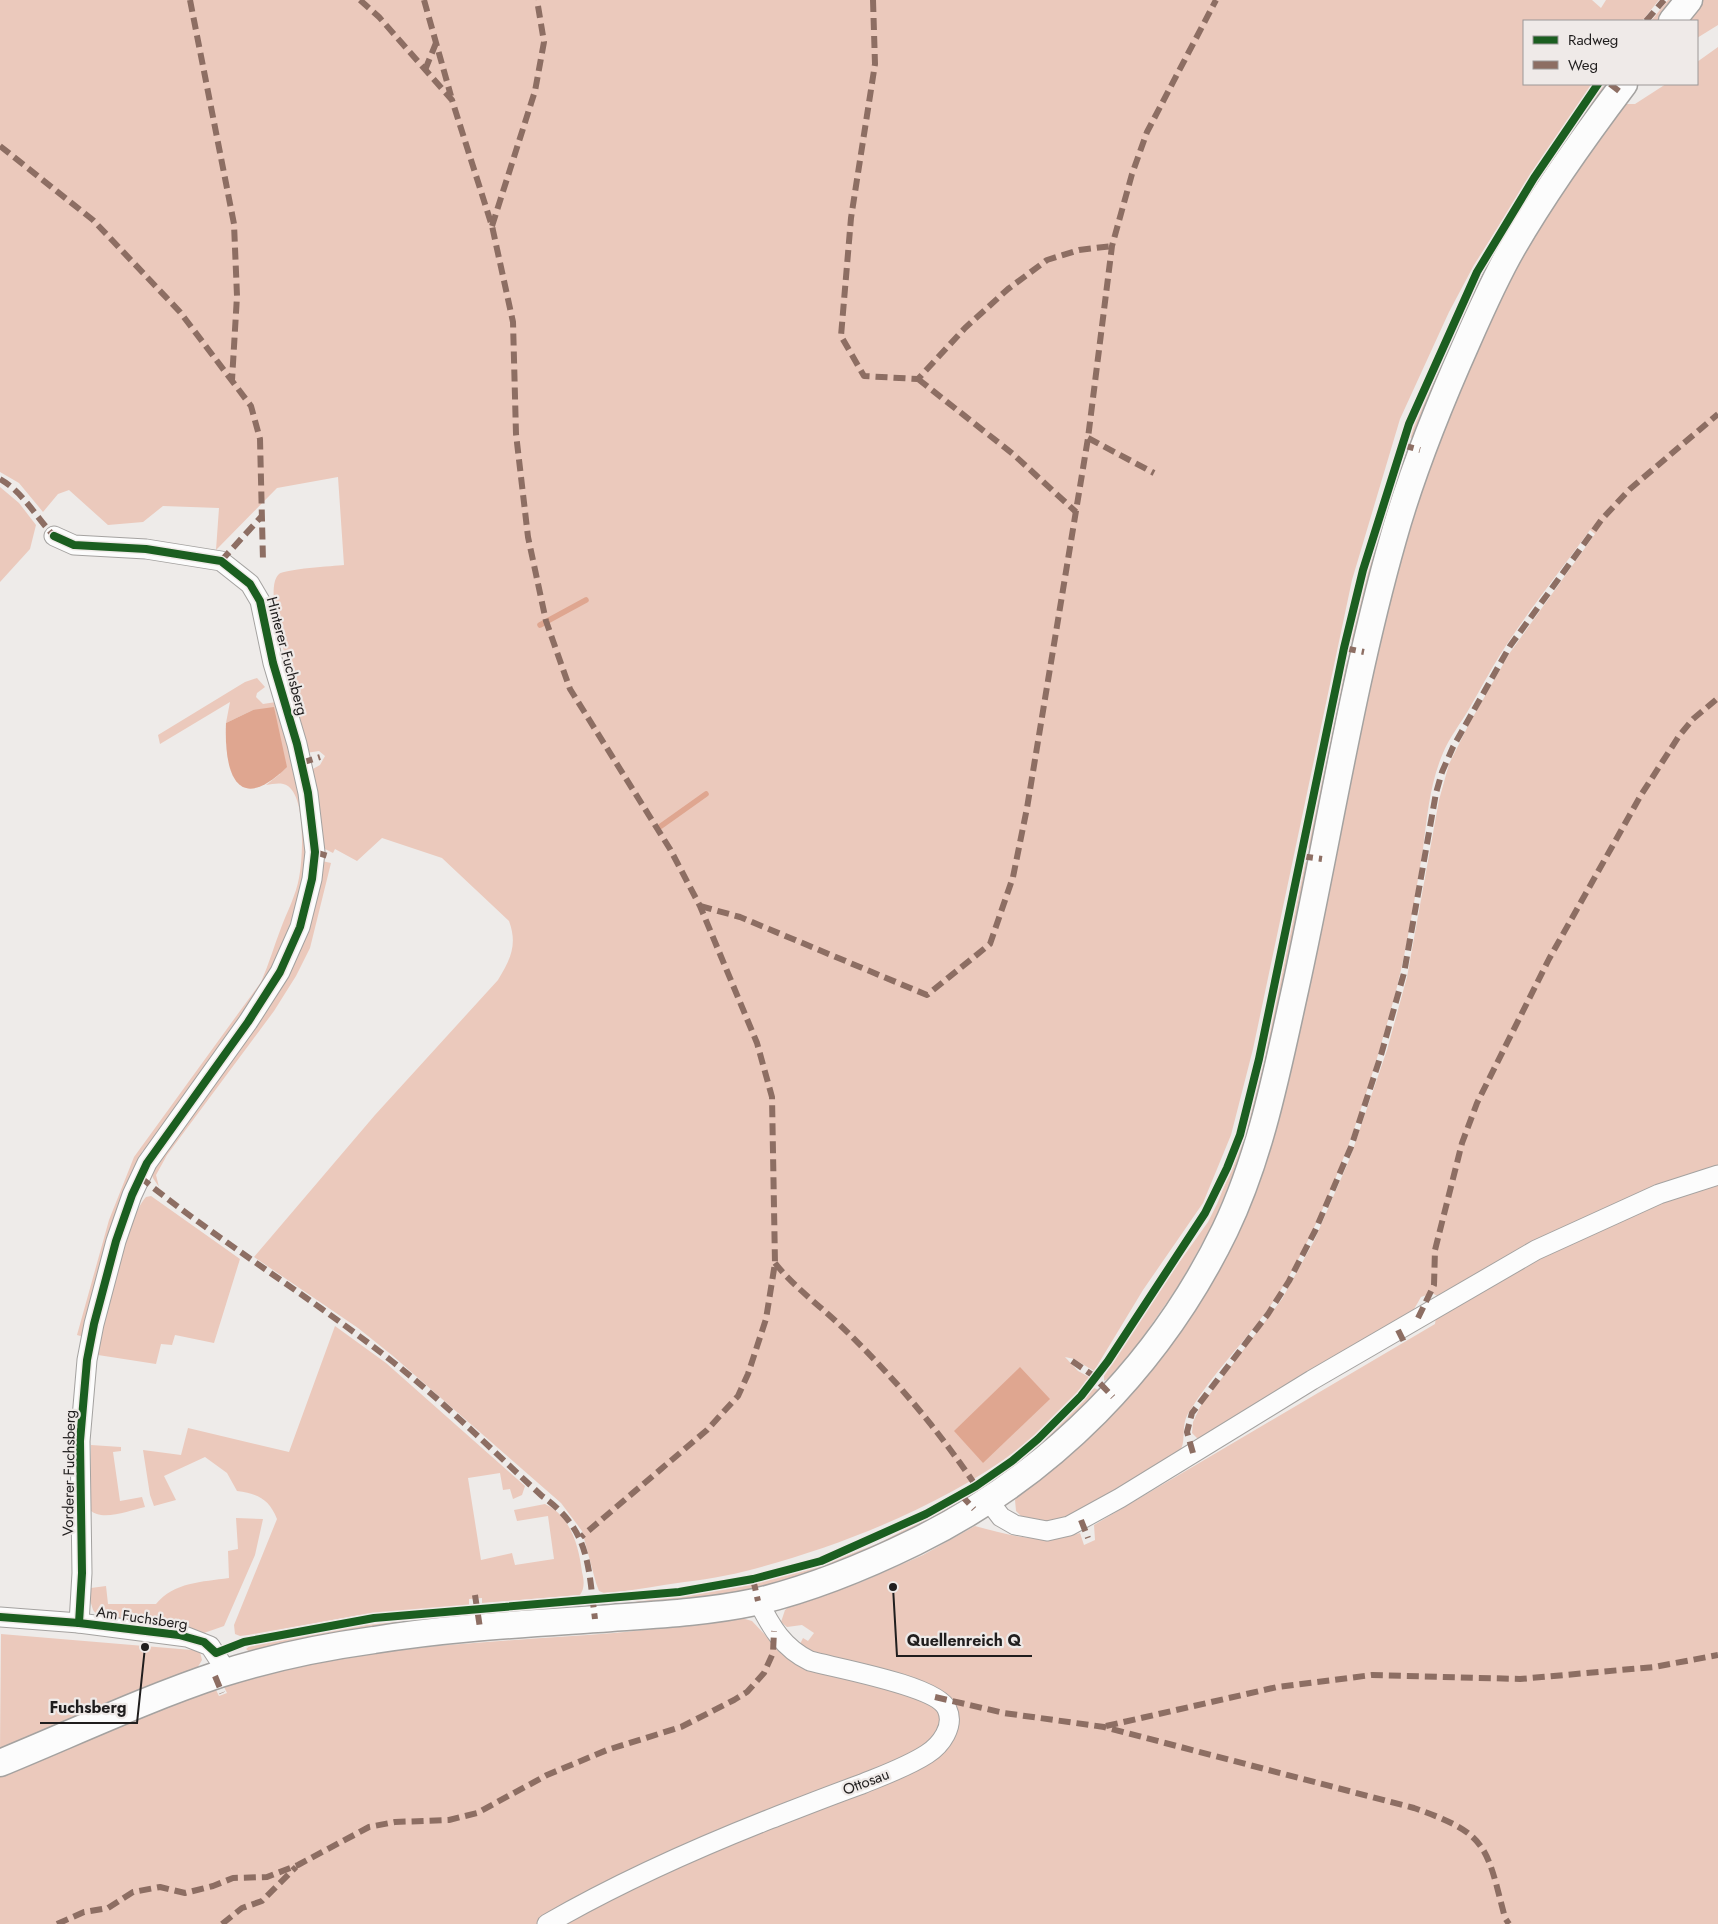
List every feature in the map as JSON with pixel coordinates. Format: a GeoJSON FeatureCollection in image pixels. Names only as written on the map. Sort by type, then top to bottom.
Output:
{"type":"FeatureCollection","features":[{"type":"Feature","properties":{"kind":"main road"},"geometry":{"type":"LineString","coordinates":[[1673,20],[1689,0]]}},
{"type":"Feature","properties":{"kind":"main road"},"geometry":{"type":"LineString","coordinates":[[0,1763],[117,1714],[227,1672],[305,1652],[378,1639],[664,1614],[758,1601],[842,1575],[928,1535],[988,1500],[1069,1439],[1113,1397],[1180,1307],[1225,1229],[1243,1186],[1261,1133],[1277,1072],[1364,652],[1394,533],[1420,450],[1471,332],[1508,256],[1572,154],[1623,85]]}},
{"type":"Feature","properties":{"kind":"street","name":"Hinterer Fuchsberg"},"geometry":{"type":"LineString","coordinates":[[54,536],[74,545],[146,549],[221,561],[239,573],[250,584],[260,601],[273,663],[301,763],[308,793],[315,852],[312,879],[293,948],[248,1022],[147,1163],[132,1194],[100,1296]]}},
{"type":"Feature","properties":{"kind":"street"},"geometry":{"type":"LineString","coordinates":[[988,1500],[1001,1517],[1015,1525],[1037,1530],[1057,1530],[1069,1526],[1120,1498],[1312,1380],[1536,1250],[1659,1194],[1718,1175]]}},
{"type":"Feature","properties":{"kind":"street","name":"Vorderer Fuchsberg"},"geometry":{"type":"LineString","coordinates":[[79,1623],[82,1573],[80,1440],[87,1360],[100,1296]]}},
{"type":"Feature","properties":{"kind":"street","name":"Ottosau"},"geometry":{"type":"LineString","coordinates":[[547,1924],[672,1861],[757,1824],[897,1770],[928,1753],[944,1737],[950,1717],[941,1700],[916,1689],[810,1661],[799,1655],[776,1634],[758,1601]]}},
{"type":"Feature","properties":{"kind":"street","name":"Am Fuchsberg"},"geometry":{"type":"LineString","coordinates":[[0,1617],[79,1623],[195,1639],[214,1649],[227,1672]]}},
{"type":"Feature","properties":{"kind":"shaded area"},"geometry":{"type":"Polygon","coordinates":[[[0,0],[1592,0],[1601,8],[1606,0],[1659,0],[1643,20],[1523,20],[1523,85],[1592,85],[1534,170],[1474,265],[1449,312],[1400,419],[1352,580],[1253,1049],[1231,1135],[1203,1203],[1143,1290],[1094,1371],[1074,1359],[1065,1357],[1078,1371],[1089,1377],[1058,1415],[1027,1443],[953,1491],[912,1512],[828,1546],[786,1560],[726,1576],[634,1590],[604,1593],[599,1591],[582,1531],[561,1503],[393,1356],[358,1328],[254,1257],[375,1115],[498,980],[509,959],[513,945],[509,921],[442,858],[382,838],[357,861],[335,849],[333,853],[321,847],[311,770],[320,765],[325,756],[319,751],[306,753],[291,694],[296,691],[279,631],[274,596],[275,583],[279,574],[283,572],[344,565],[338,477],[277,488],[216,550],[219,508],[163,506],[143,522],[108,525],[69,490],[58,494],[43,512],[19,483],[0,472],[0,0]]]}},
{"type":"Feature","properties":{"kind":"shaded area"},"geometry":{"type":"Polygon","coordinates":[[[1668,0],[1676,0],[1660,20],[1652,20],[1668,0]]]}},
{"type":"Feature","properties":{"kind":"shaded area"},"geometry":{"type":"Polygon","coordinates":[[[1702,0],[1718,0],[1718,25],[1698,37],[1698,20],[1686,20],[1702,0]]]}},
{"type":"Feature","properties":{"kind":"shaded area"},"geometry":{"type":"Polygon","coordinates":[[[1718,47],[1718,1924],[0,1924],[0,1774],[215,1688],[219,1696],[227,1693],[223,1685],[270,1672],[367,1654],[417,1648],[630,1632],[738,1617],[752,1621],[771,1641],[800,1644],[803,1638],[808,1641],[814,1633],[802,1625],[787,1627],[781,1622],[785,1610],[795,1602],[859,1583],[923,1555],[975,1526],[1014,1536],[1040,1539],[1066,1537],[1080,1533],[1084,1545],[1095,1540],[1094,1525],[1435,1324],[1439,1297],[1432,1293],[1421,1297],[1413,1311],[1199,1440],[1192,1433],[1193,1422],[1200,1407],[1282,1299],[1314,1241],[1350,1158],[1387,1050],[1407,977],[1439,800],[1449,764],[1469,724],[1509,654],[1595,534],[1590,530],[1505,647],[1443,753],[1435,776],[1430,800],[1408,938],[1396,991],[1362,1107],[1348,1146],[1317,1222],[1299,1259],[1279,1293],[1210,1381],[1189,1412],[1186,1417],[1180,1451],[1117,1490],[1064,1519],[1040,1523],[1023,1518],[1016,1511],[1015,1500],[1018,1495],[1218,1263],[1376,642],[1415,502],[1467,365],[1535,230],[1624,104],[1635,104],[1664,85],[1698,85],[1698,61],[1718,47]]]}},
{"type":"Feature","properties":{"kind":"shaded area"},"geometry":{"type":"Polygon","coordinates":[[[1604,86],[1414,437],[1410,438],[1429,387],[1494,254],[1544,169],[1601,87],[1604,86]]]}},
{"type":"Feature","properties":{"kind":"shaded area"},"geometry":{"type":"Polygon","coordinates":[[[1407,450],[1355,640],[1352,642],[1351,639],[1373,552],[1407,450]]]}},
{"type":"Feature","properties":{"kind":"shaded area"},"geometry":{"type":"Polygon","coordinates":[[[0,487],[19,503],[36,525],[30,549],[0,582],[0,487]]]}},
{"type":"Feature","properties":{"kind":"shaded area"},"geometry":{"type":"Polygon","coordinates":[[[1350,657],[1310,850],[1308,847],[1345,665],[1350,657]]]}},
{"type":"Feature","properties":{"kind":"shaded area"},"geometry":{"type":"Polygon","coordinates":[[[257,678],[265,687],[257,693],[256,697],[263,704],[276,702],[304,797],[307,876],[286,935],[279,964],[148,1150],[143,1150],[132,1173],[84,1337],[77,1335],[109,1220],[134,1157],[261,982],[298,884],[302,829],[298,803],[294,793],[288,786],[280,784],[266,785],[280,774],[253,710],[226,723],[230,702],[160,744],[158,735],[245,682],[257,678]]]}},
{"type":"Feature","properties":{"kind":"shaded area"},"geometry":{"type":"Polygon","coordinates":[[[274,707],[287,767],[270,781],[256,788],[245,788],[237,782],[231,771],[226,741],[226,723],[253,710],[274,707]]]}},
{"type":"Feature","properties":{"kind":"shaded area"},"geometry":{"type":"Polygon","coordinates":[[[1308,860],[1275,1030],[1243,1151],[1213,1224],[1179,1285],[1138,1344],[1111,1377],[1104,1381],[1104,1376],[1163,1285],[1208,1222],[1239,1150],[1258,1082],[1305,863],[1308,860]]]}},
{"type":"Feature","properties":{"kind":"shaded area"},"geometry":{"type":"Polygon","coordinates":[[[322,861],[331,863],[310,948],[296,976],[274,1011],[167,1155],[156,1175],[159,1187],[151,1171],[284,982],[292,966],[305,937],[313,909],[322,861]]]}},
{"type":"Feature","properties":{"kind":"shaded area"},"geometry":{"type":"Polygon","coordinates":[[[151,1196],[240,1259],[214,1343],[175,1335],[172,1345],[161,1344],[156,1364],[98,1355],[110,1296],[123,1248],[138,1209],[146,1197],[151,1196]]]}},
{"type":"Feature","properties":{"kind":"shaded area"},"geometry":{"type":"Polygon","coordinates":[[[335,1326],[386,1363],[525,1486],[522,1495],[513,1499],[510,1489],[503,1490],[500,1473],[468,1478],[481,1560],[512,1553],[515,1565],[554,1559],[548,1516],[517,1521],[514,1510],[545,1504],[561,1516],[576,1543],[584,1581],[583,1590],[580,1595],[482,1603],[482,1598],[469,1599],[469,1605],[360,1615],[248,1635],[240,1636],[235,1634],[234,1625],[277,1519],[274,1512],[266,1502],[257,1496],[237,1491],[227,1473],[205,1457],[164,1476],[176,1500],[154,1506],[150,1495],[143,1450],[181,1455],[188,1428],[289,1452],[335,1326]]]}},
{"type":"Feature","properties":{"kind":"shaded area"},"geometry":{"type":"Polygon","coordinates":[[[1020,1367],[1050,1399],[983,1463],[954,1431],[1020,1367]]]}},
{"type":"Feature","properties":{"kind":"shaded area"},"geometry":{"type":"Polygon","coordinates":[[[1094,1388],[1099,1390],[1055,1436],[1021,1463],[968,1498],[1034,1447],[1070,1414],[1094,1388]]]}},
{"type":"Feature","properties":{"kind":"shaded area"},"geometry":{"type":"Polygon","coordinates":[[[91,1445],[121,1447],[121,1451],[113,1452],[120,1501],[142,1497],[145,1507],[109,1515],[102,1515],[90,1510],[91,1445]]]}},
{"type":"Feature","properties":{"kind":"shaded area"},"geometry":{"type":"Polygon","coordinates":[[[960,1501],[963,1503],[880,1548],[784,1582],[706,1600],[606,1606],[744,1586],[817,1567],[879,1543],[960,1501]]]}},
{"type":"Feature","properties":{"kind":"shaded area"},"geometry":{"type":"Polygon","coordinates":[[[236,1518],[263,1519],[255,1555],[224,1626],[204,1633],[174,1624],[128,1623],[98,1616],[93,1610],[90,1600],[91,1588],[106,1586],[108,1604],[156,1604],[171,1591],[180,1587],[229,1578],[228,1551],[238,1549],[236,1518]]]}},
{"type":"Feature","properties":{"kind":"shaded area"},"geometry":{"type":"Polygon","coordinates":[[[470,1615],[250,1652],[246,1649],[251,1645],[355,1626],[470,1615]]]}},
{"type":"Feature","properties":{"kind":"shaded area"},"geometry":{"type":"Polygon","coordinates":[[[1,1634],[192,1650],[195,1648],[200,1652],[202,1660],[196,1670],[0,1751],[1,1634]]]}},
{"type":"Feature","properties":{"kind":"waterway"},"geometry":{"type":"LineString","coordinates":[[540,625],[586,600]]}},
{"type":"Feature","properties":{"kind":"waterway"},"geometry":{"type":"LineString","coordinates":[[661,826],[706,794]]}},
{"type":"Feature","properties":{"kind":"marked path"},"geometry":{"type":"LineString","coordinates":[[190,0],[234,224],[237,296],[232,380]]}},
{"type":"Feature","properties":{"kind":"marked path"},"geometry":{"type":"LineString","coordinates":[[360,0],[379,17],[452,100],[492,226],[513,322],[516,434],[528,537],[546,621],[570,689],[670,849],[700,906],[757,1043],[772,1097],[775,1263],[766,1319],[748,1374],[738,1396],[707,1430],[581,1537]]}},
{"type":"Feature","properties":{"kind":"marked path"},"geometry":{"type":"LineString","coordinates":[[424,0],[451,96]]}},
{"type":"Feature","properties":{"kind":"marked path"},"geometry":{"type":"LineString","coordinates":[[492,226],[535,91],[544,42],[537,0]]}},
{"type":"Feature","properties":{"kind":"marked path"},"geometry":{"type":"LineString","coordinates":[[873,0],[875,64],[851,218],[841,336],[864,376],[918,379],[965,328],[1008,289],[1047,260],[1079,250],[1112,246]]}},
{"type":"Feature","properties":{"kind":"marked path"},"geometry":{"type":"LineString","coordinates":[[700,906],[740,917],[927,995],[990,944],[1013,877],[1027,808],[1088,438],[1112,246],[1132,174],[1147,132],[1216,0]]}},
{"type":"Feature","properties":{"kind":"marked path"},"geometry":{"type":"LineString","coordinates":[[1647,20],[1664,0]]}},
{"type":"Feature","properties":{"kind":"marked path"},"geometry":{"type":"LineString","coordinates":[[425,70],[436,43]]}},
{"type":"Feature","properties":{"kind":"marked path"},"geometry":{"type":"LineString","coordinates":[[1611,85],[1619,91]]}},
{"type":"Feature","properties":{"kind":"marked path"},"geometry":{"type":"LineString","coordinates":[[0,146],[93,220],[180,312],[251,406],[260,439],[263,561]]}},
{"type":"Feature","properties":{"kind":"marked path"},"geometry":{"type":"LineString","coordinates":[[918,379],[1013,454],[1076,512]]}},
{"type":"Feature","properties":{"kind":"marked path"},"geometry":{"type":"LineString","coordinates":[[1193,1453],[1187,1432],[1192,1413],[1268,1314],[1289,1281],[1315,1231],[1351,1147],[1381,1055],[1404,973],[1436,793],[1442,772],[1453,747],[1510,646],[1602,519],[1630,489],[1718,414]]}},
{"type":"Feature","properties":{"kind":"marked path"},"geometry":{"type":"LineString","coordinates":[[1088,438],[1154,473]]}},
{"type":"Feature","properties":{"kind":"marked path"},"geometry":{"type":"LineString","coordinates":[[1402,445],[1420,450]]}},
{"type":"Feature","properties":{"kind":"marked path"},"geometry":{"type":"LineString","coordinates":[[0,479],[16,491],[54,536]]}},
{"type":"Feature","properties":{"kind":"marked path"},"geometry":{"type":"LineString","coordinates":[[221,561],[261,517]]}},
{"type":"Feature","properties":{"kind":"marked path"},"geometry":{"type":"LineString","coordinates":[[1344,648],[1364,652]]}},
{"type":"Feature","properties":{"kind":"marked path"},"geometry":{"type":"LineString","coordinates":[[1418,1318],[1434,1285],[1435,1250],[1462,1143],[1477,1103],[1549,959],[1641,795],[1679,736],[1693,719],[1718,698]]}},
{"type":"Feature","properties":{"kind":"marked path"},"geometry":{"type":"LineString","coordinates":[[301,763],[320,757]]}},
{"type":"Feature","properties":{"kind":"marked path"},"geometry":{"type":"LineString","coordinates":[[315,852],[328,856]]}},
{"type":"Feature","properties":{"kind":"marked path"},"geometry":{"type":"LineString","coordinates":[[1301,856],[1322,859]]}},
{"type":"Feature","properties":{"kind":"marked path"},"geometry":{"type":"LineString","coordinates":[[140,1177],[202,1225],[393,1362],[558,1509],[570,1522],[584,1550],[591,1582],[595,1619]]}},
{"type":"Feature","properties":{"kind":"marked path"},"geometry":{"type":"LineString","coordinates":[[775,1263],[798,1288],[860,1344],[895,1382],[945,1443],[976,1486]]}},
{"type":"Feature","properties":{"kind":"marked path"},"geometry":{"type":"LineString","coordinates":[[1398,1330],[1405,1344]]}},
{"type":"Feature","properties":{"kind":"marked path"},"geometry":{"type":"LineString","coordinates":[[1072,1361],[1091,1374],[1113,1397]]}},
{"type":"Feature","properties":{"kind":"marked path"},"geometry":{"type":"LineString","coordinates":[[961,1495],[974,1509]]}},
{"type":"Feature","properties":{"kind":"marked path"},"geometry":{"type":"LineString","coordinates":[[1081,1520],[1088,1538]]}},
{"type":"Feature","properties":{"kind":"marked path"},"geometry":{"type":"LineString","coordinates":[[753,1579],[758,1601]]}},
{"type":"Feature","properties":{"kind":"marked path"},"geometry":{"type":"LineString","coordinates":[[475,1595],[480,1628]]}},
{"type":"Feature","properties":{"kind":"marked path"},"geometry":{"type":"LineString","coordinates":[[57,1924],[84,1912],[108,1908],[133,1892],[160,1887],[185,1893],[213,1886],[233,1878],[267,1877],[298,1865],[369,1827],[395,1822],[449,1820],[477,1813],[547,1775],[607,1750],[681,1727],[734,1700],[747,1692],[764,1673],[773,1653],[774,1631]]}},
{"type":"Feature","properties":{"kind":"marked path"},"geometry":{"type":"LineString","coordinates":[[1106,1726],[1277,1687],[1372,1675],[1520,1679],[1654,1667],[1718,1655]]}},
{"type":"Feature","properties":{"kind":"marked path"},"geometry":{"type":"LineString","coordinates":[[215,1676],[222,1693]]}},
{"type":"Feature","properties":{"kind":"marked path"},"geometry":{"type":"LineString","coordinates":[[935,1697],[1004,1713],[1104,1727],[1414,1808],[1438,1817],[1457,1826],[1480,1845],[1493,1874],[1505,1918],[1509,1924]]}},
{"type":"Feature","properties":{"kind":"marked path"},"geometry":{"type":"LineString","coordinates":[[222,1924],[242,1908],[262,1901],[296,1867]]}},
{"type":"Feature","properties":{"kind":"cycle path"},"geometry":{"type":"LineString","coordinates":[[0,1617],[79,1623],[179,1635],[204,1642],[216,1653],[244,1642],[374,1618],[679,1592],[753,1579],[821,1561],[926,1514],[976,1486],[1012,1461],[1038,1439],[1081,1396],[1108,1361],[1205,1213],[1227,1168],[1240,1135],[1259,1059],[1344,648],[1363,570],[1409,424],[1477,272],[1534,178],[1597,85]]}},
{"type":"Feature","properties":{"kind":"cycle path"},"geometry":{"type":"LineString","coordinates":[[54,536],[74,545],[146,549],[221,561],[250,584],[260,601],[273,663],[297,744],[308,793],[315,852],[312,879],[300,927],[280,972],[248,1022],[147,1163],[132,1195],[116,1241],[94,1324],[87,1360],[80,1441],[82,1573],[79,1623]]}},
{"type":"Feature","properties":{"kind":"place","name":"Quellenreich Q"},"geometry":{"type":"Point","coordinates":[893,1587]}},
{"type":"Feature","properties":{"kind":"place","name":"Fuchsberg"},"geometry":{"type":"Point","coordinates":[145,1647]}}]}
